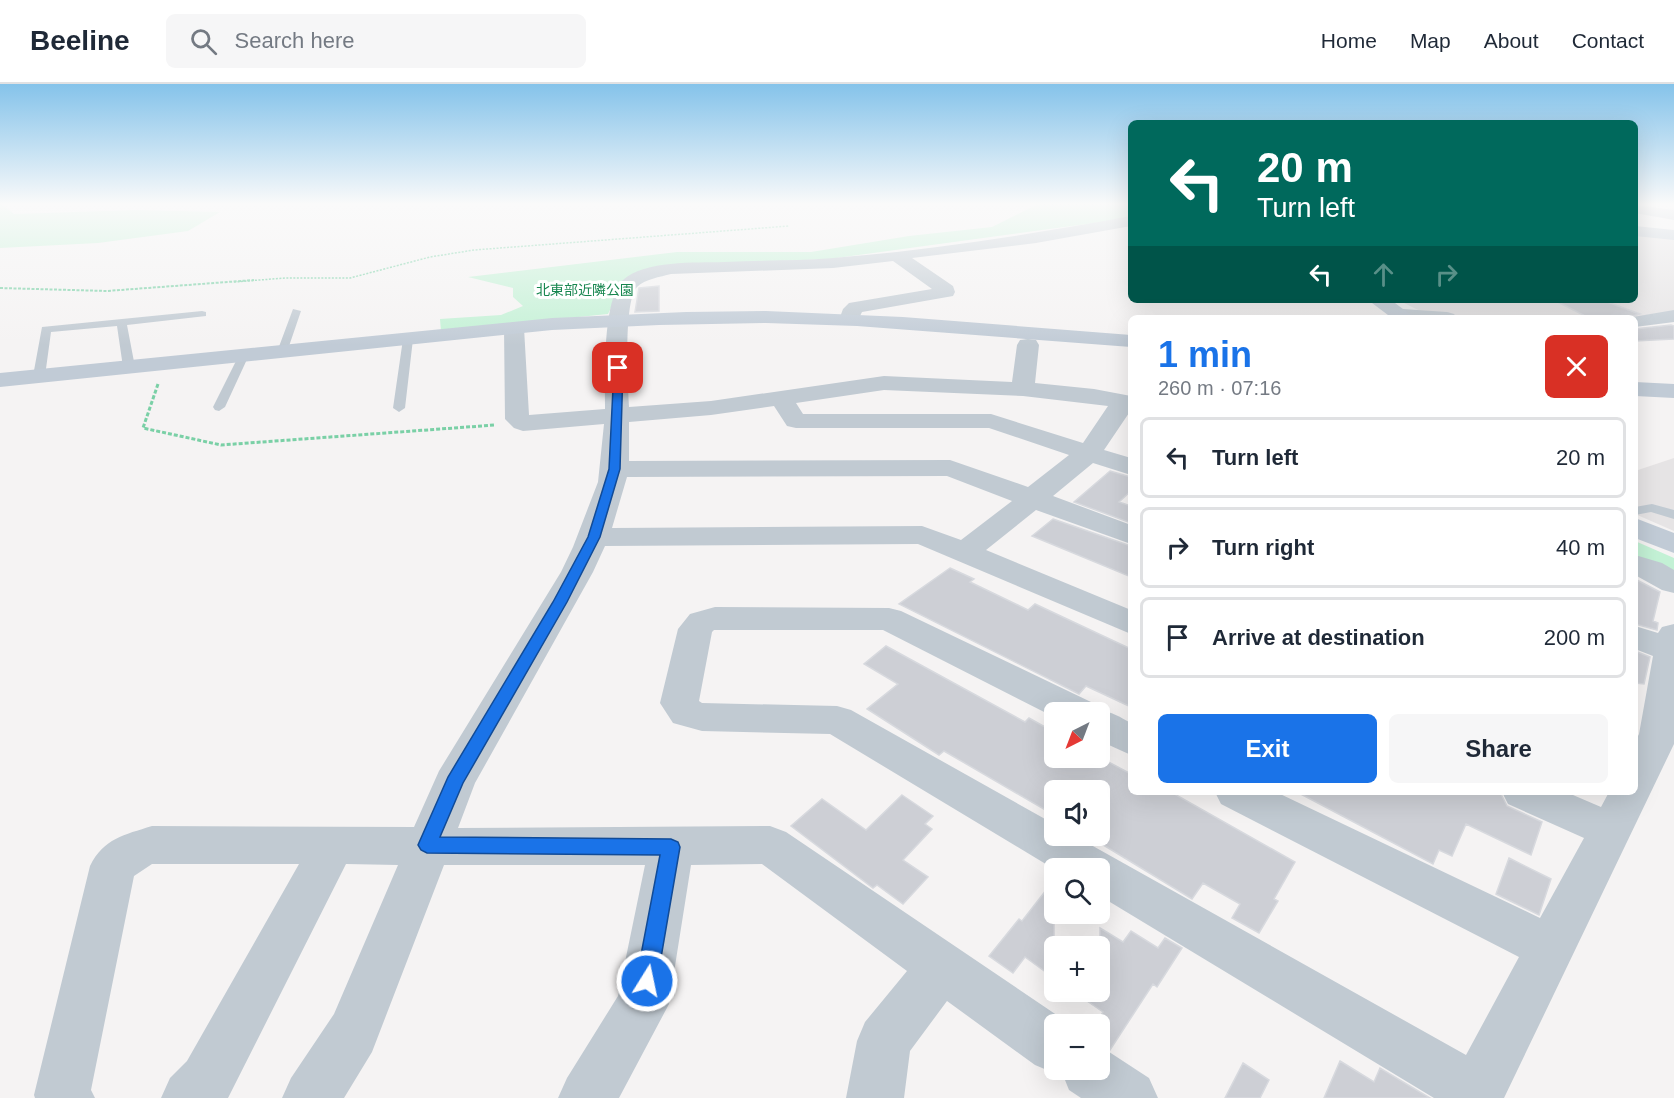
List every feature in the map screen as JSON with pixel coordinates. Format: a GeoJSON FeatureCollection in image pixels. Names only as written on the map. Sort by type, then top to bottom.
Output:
{"type":"FeatureCollection","features":[{"type":"Feature","properties":{"kind":"street"},"geometry":{"type":"LineString","coordinates":[[311,1098],[353,1033],[454,782],[572,581],[594,537],[615,469],[618,416],[618,321],[625,288],[632,281],[660,271],[690,267],[802,266],[941,250]]}},
{"type":"Feature","properties":{"kind":"street"},"geometry":{"type":"LineString","coordinates":[[849,320],[856,307],[946,292],[897,256]]}},
{"type":"Feature","properties":{"kind":"street"},"geometry":{"type":"LineString","coordinates":[[1383,303],[1401,315]]}},
{"type":"Feature","properties":{"kind":"street"},"geometry":{"type":"LineString","coordinates":[[1638,321],[1674,316]]}},
{"type":"Feature","properties":{"kind":"street"},"geometry":{"type":"LineString","coordinates":[[696,318],[1128,353]]}},
{"type":"Feature","properties":{"kind":"street"},"geometry":{"type":"LineString","coordinates":[[0,380],[514,328],[696,318],[849,320],[1128,341]]}},
{"type":"Feature","properties":{"kind":"street"},"geometry":{"type":"LineString","coordinates":[[514,328],[517,419],[523,423],[711,408],[884,383],[1023,389],[1095,396],[1126,402],[1089,453],[965,552]]}},
{"type":"Feature","properties":{"kind":"street"},"geometry":{"type":"LineString","coordinates":[[1023,389],[1028,345]]}},
{"type":"Feature","properties":{"kind":"street"},"geometry":{"type":"LineString","coordinates":[[1638,376],[1674,377]]}},
{"type":"Feature","properties":{"kind":"street"},"geometry":{"type":"LineString","coordinates":[[1638,389],[1674,391]]}},
{"type":"Feature","properties":{"kind":"street"},"geometry":{"type":"LineString","coordinates":[[781,398],[796,420],[991,421],[1128,466]]}},
{"type":"Feature","properties":{"kind":"street"},"geometry":{"type":"LineString","coordinates":[[615,469],[950,468],[1128,534]]}},
{"type":"Feature","properties":{"kind":"street"},"geometry":{"type":"LineString","coordinates":[[1638,528],[1674,544]]}},
{"type":"Feature","properties":{"kind":"street"},"geometry":{"type":"LineString","coordinates":[[594,537],[922,535],[1128,622]]}},
{"type":"Feature","properties":{"kind":"street"},"geometry":{"type":"LineString","coordinates":[[1638,566],[1651,570],[1674,583]]}},
{"type":"Feature","properties":{"kind":"street"},"geometry":{"type":"LineString","coordinates":[[1057,702],[889,619],[715,618],[702,622],[695,629],[679,703],[687,713],[702,717],[837,720],[1075,858]]}},
{"type":"Feature","properties":{"kind":"street"},"geometry":{"type":"LineString","coordinates":[[1638,637],[1673,642],[1656,733],[1638,775]]}},
{"type":"Feature","properties":{"kind":"street"},"geometry":{"type":"LineString","coordinates":[[1110,729],[1128,738]]}},
{"type":"Feature","properties":{"kind":"street"},"geometry":{"type":"LineString","coordinates":[[1242,795],[1551,948]]}},
{"type":"Feature","properties":{"kind":"street"},"geometry":{"type":"LineString","coordinates":[[1110,879],[1475,1095],[1621,811],[1538,795]]}},
{"type":"Feature","properties":{"kind":"street"},"geometry":{"type":"LineString","coordinates":[[66,1098],[62,1095],[113,866],[130,852],[152,845],[671,847],[770,845],[1044,1039]]}},
{"type":"Feature","properties":{"kind":"street"},"geometry":{"type":"LineString","coordinates":[[190,1098],[207,1081],[333,845]]}},
{"type":"Feature","properties":{"kind":"street"},"geometry":{"type":"LineString","coordinates":[[587,1098],[643,1004],[671,847]]}},
{"type":"Feature","properties":{"kind":"street"},"geometry":{"type":"LineString","coordinates":[[875,1098],[884,1041],[942,967]]}},
{"type":"Feature","properties":{"kind":"street"},"geometry":{"type":"LineString","coordinates":[[1103,1080],[1129,1098]]}},
{"type":"Feature","properties":{"kind":"lane"},"geometry":{"type":"LineString","coordinates":[[282,352],[296,311]]}},
{"type":"Feature","properties":{"kind":"lane"},"geometry":{"type":"LineString","coordinates":[[39,376],[46,329],[202,315]]}},
{"type":"Feature","properties":{"kind":"lane"},"geometry":{"type":"LineString","coordinates":[[121,323],[129,367]]}},
{"type":"Feature","properties":{"kind":"lane"},"geometry":{"type":"LineString","coordinates":[[399,408],[408,339]]}},
{"type":"Feature","properties":{"kind":"lane"},"geometry":{"type":"LineString","coordinates":[[219,407],[244,355]]}},
{"type":"Feature","properties":{"kind":"lane"},"geometry":{"type":"LineString","coordinates":[[1638,510],[1652,508],[1674,515]]}},
{"type":"Feature","properties":{"kind":"path"},"geometry":{"type":"LineString","coordinates":[[0,288],[107,291],[285,278],[350,278],[430,257],[472,250]]}},
{"type":"Feature","properties":{"kind":"path"},"geometry":{"type":"LineString","coordinates":[[164,363],[143,428],[221,445],[523,423]]}},
{"type":"Feature","properties":{"kind":"shaded area"},"geometry":{"type":"Polygon","coordinates":[[[1638,250],[1674,250],[1674,312],[1638,317],[1424,313],[1404,303],[1638,303],[1638,250]]]}},
{"type":"Feature","properties":{"kind":"shaded area"},"geometry":{"type":"Polygon","coordinates":[[[1674,458],[1674,531],[1638,515],[1638,470],[1674,458]]]}},
{"type":"Feature","properties":{"kind":"green space","name":"北東部近隣公園"},"geometry":{"type":"Polygon","coordinates":[[[893,250],[829,259],[680,265],[621,287],[608,314],[441,331],[440,319],[501,315],[523,306],[513,297],[513,288],[468,277],[677,252],[893,250]]]}},
{"type":"Feature","properties":{"kind":"green space"},"geometry":{"type":"Polygon","coordinates":[[[1638,542],[1674,558],[1674,571],[1638,560],[1638,542]]]}},
{"type":"Feature","properties":{"kind":"building"},"geometry":{"type":"Polygon","coordinates":[[[659,286],[659,311],[635,312],[639,288],[659,286]]]}},
{"type":"Feature","properties":{"kind":"building"},"geometry":{"type":"Polygon","coordinates":[[[1560,303],[1610,303],[1640,314],[1636,315],[1583,315],[1560,303]]]}},
{"type":"Feature","properties":{"kind":"building"},"geometry":{"type":"Polygon","coordinates":[[[1671,325],[1674,326],[1674,339],[1638,341],[1638,329],[1671,325]]]}},
{"type":"Feature","properties":{"kind":"building"},"geometry":{"type":"Polygon","coordinates":[[[1110,471],[1128,476],[1128,494],[1119,502],[1128,505],[1128,522],[1074,502],[1110,471]]]}},
{"type":"Feature","properties":{"kind":"building"},"geometry":{"type":"Polygon","coordinates":[[[1053,519],[1128,545],[1128,576],[1032,536],[1053,519]]]}},
{"type":"Feature","properties":{"kind":"building"},"geometry":{"type":"Polygon","coordinates":[[[950,568],[974,579],[970,582],[1028,610],[1035,604],[1128,648],[1128,706],[1086,686],[1079,694],[899,604],[950,568]]]}},
{"type":"Feature","properties":{"kind":"building"},"geometry":{"type":"Polygon","coordinates":[[[1638,581],[1660,592],[1653,621],[1658,623],[1657,630],[1638,625],[1638,581]]]}},
{"type":"Feature","properties":{"kind":"building"},"geometry":{"type":"Polygon","coordinates":[[[886,646],[1025,722],[1029,718],[1044,726],[1044,768],[1110,768],[1110,763],[1128,772],[1128,795],[1176,795],[1295,862],[1274,899],[1278,901],[1259,933],[1232,918],[1240,904],[1203,883],[1192,899],[1105,846],[1110,846],[1110,780],[1044,780],[1044,809],[944,751],[939,755],[867,709],[898,684],[864,664],[886,646]]]}},
{"type":"Feature","properties":{"kind":"building"},"geometry":{"type":"Polygon","coordinates":[[[1638,652],[1650,657],[1644,684],[1638,683],[1638,652]]]}},
{"type":"Feature","properties":{"kind":"building"},"geometry":{"type":"Polygon","coordinates":[[[902,795],[933,816],[925,824],[932,829],[903,860],[928,877],[903,904],[877,885],[873,888],[791,826],[822,799],[866,830],[902,795]]]}},
{"type":"Feature","properties":{"kind":"building"},"geometry":{"type":"Polygon","coordinates":[[[1303,795],[1502,795],[1507,806],[1542,822],[1531,855],[1466,824],[1452,856],[1439,850],[1433,864],[1303,795]]]}},
{"type":"Feature","properties":{"kind":"building"},"geometry":{"type":"Polygon","coordinates":[[[1509,858],[1551,879],[1539,915],[1496,894],[1509,858]]]}},
{"type":"Feature","properties":{"kind":"building"},"geometry":{"type":"Polygon","coordinates":[[[1044,893],[1044,924],[1054,924],[1054,936],[1044,936],[1044,971],[1025,957],[1013,973],[989,956],[1019,919],[1022,921],[1044,893]]]}},
{"type":"Feature","properties":{"kind":"building"},"geometry":{"type":"Polygon","coordinates":[[[1100,928],[1123,942],[1131,931],[1158,948],[1165,938],[1182,948],[1157,987],[1153,984],[1110,1050],[1110,1014],[1102,1014],[1103,1012],[1088,1002],[1110,1002],[1110,936],[1100,936],[1100,928]]]}},
{"type":"Feature","properties":{"kind":"building"},"geometry":{"type":"Polygon","coordinates":[[[1340,1061],[1374,1082],[1380,1068],[1430,1098],[1324,1098],[1340,1061]]]}},
{"type":"Feature","properties":{"kind":"building"},"geometry":{"type":"Polygon","coordinates":[[[1243,1063],[1269,1080],[1260,1098],[1225,1098],[1243,1063]]]}},
{"type":"Feature","properties":{"kind":"route"},"geometry":{"type":"LineString","coordinates":[[618,368],[615,469],[594,537],[560,602],[454,782],[427,845],[671,847],[647,981]]}}]}
